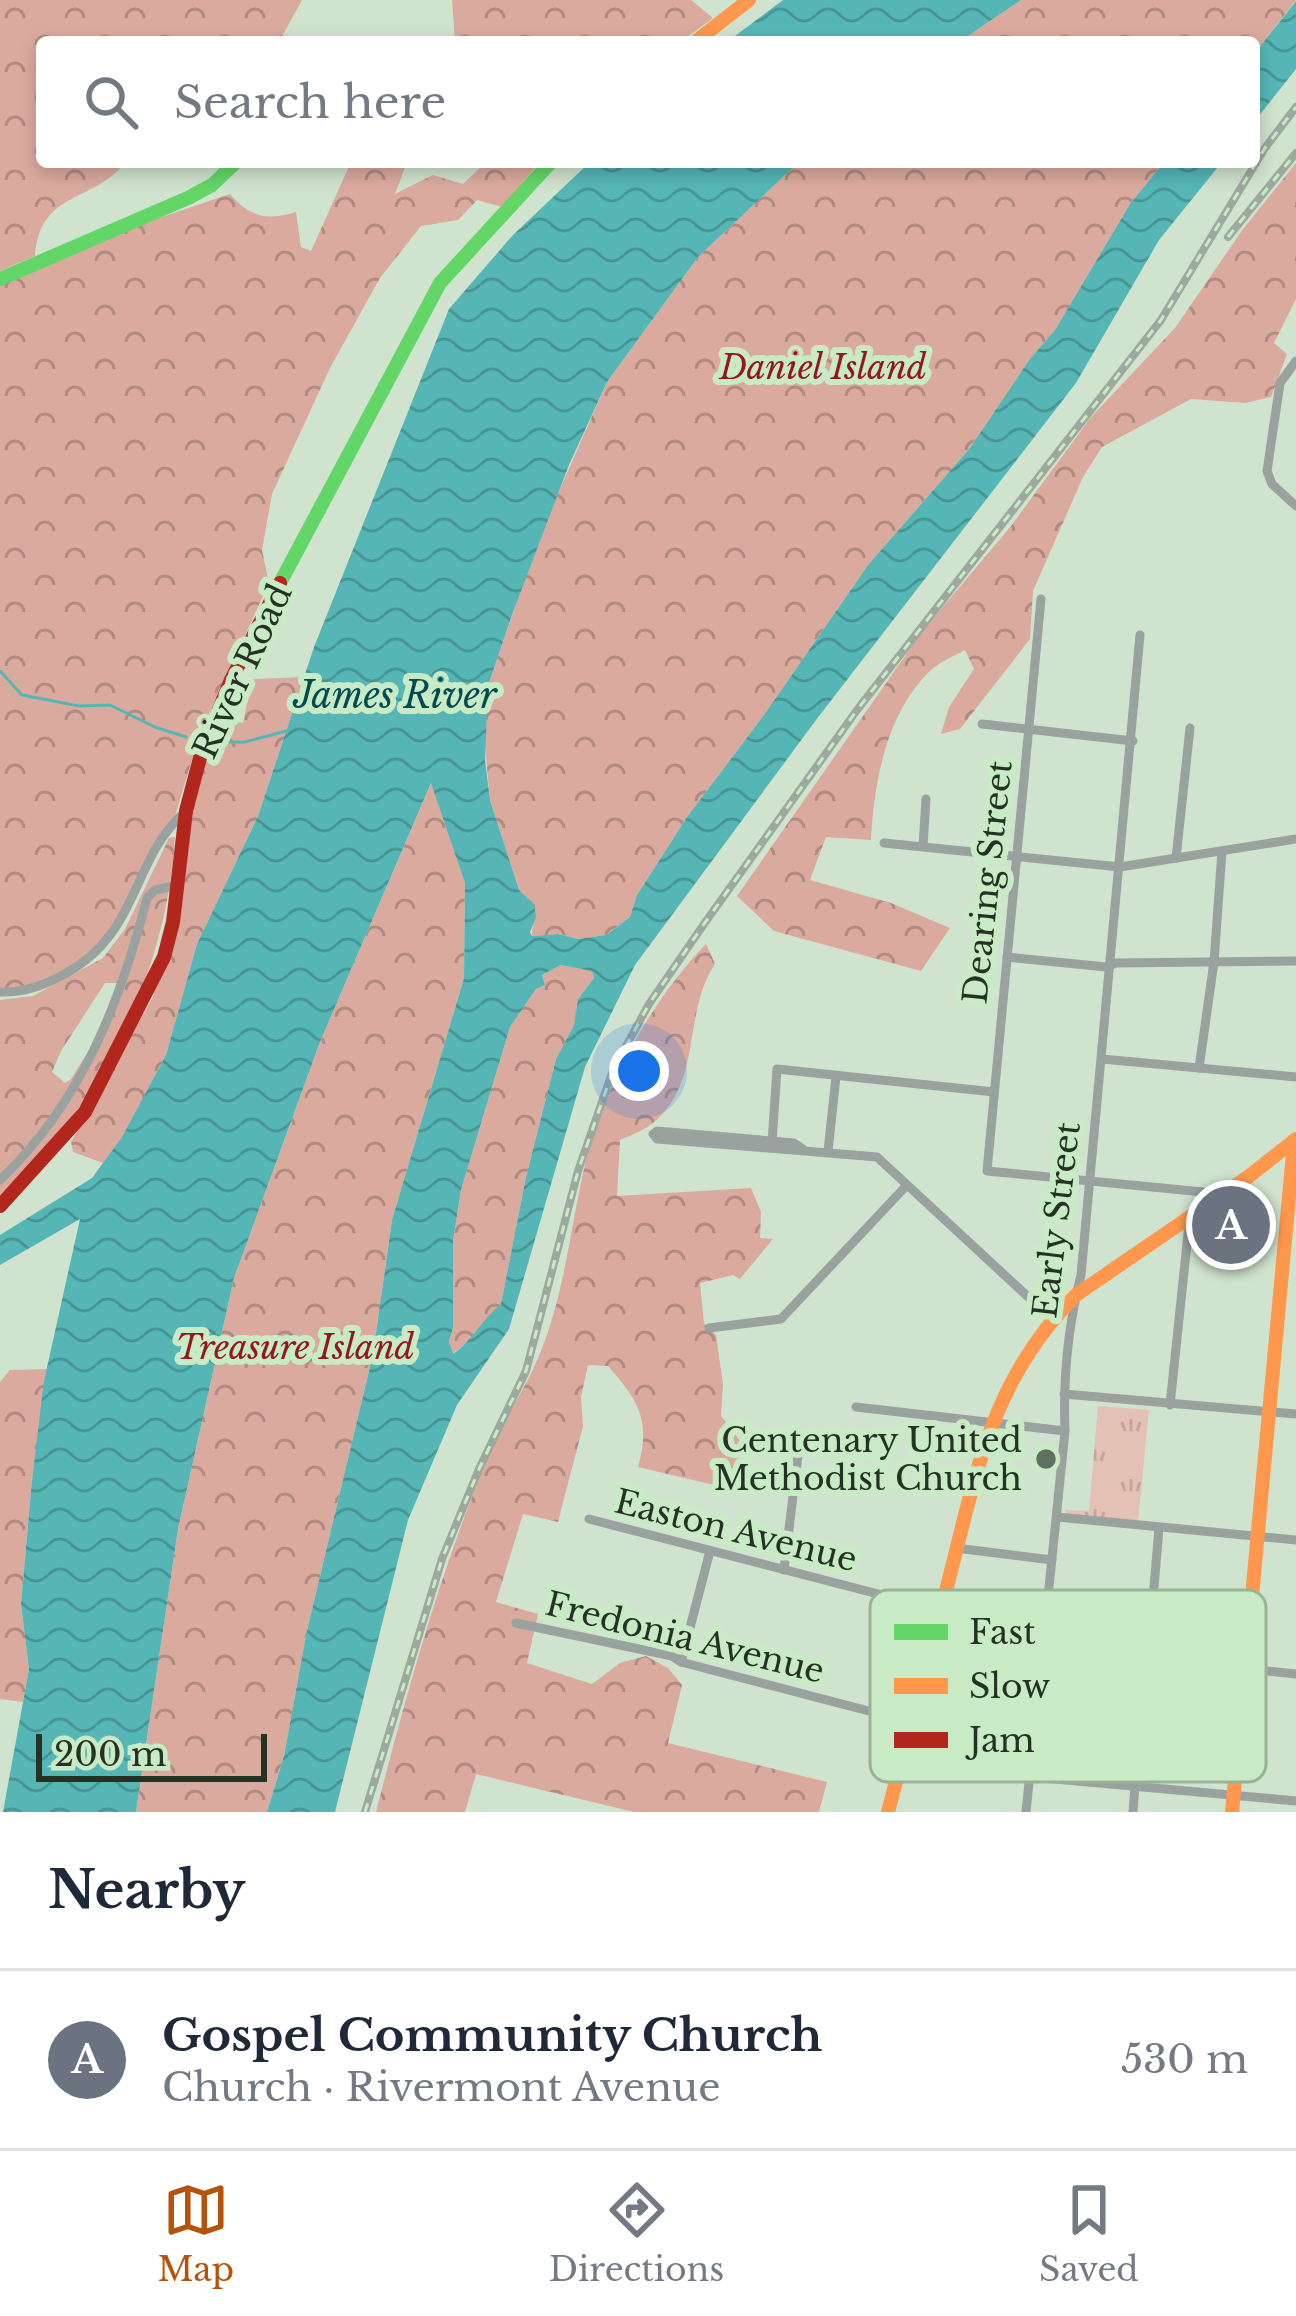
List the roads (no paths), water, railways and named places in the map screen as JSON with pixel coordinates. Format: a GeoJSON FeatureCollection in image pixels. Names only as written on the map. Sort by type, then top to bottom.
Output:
{"type":"FeatureCollection","features":[{"type":"Feature","properties":{"kind":"street"},"geometry":{"type":"LineString","coordinates":[[703,36],[749,0]]}},
{"type":"Feature","properties":{"kind":"street"},"geometry":{"type":"LineString","coordinates":[[0,279],[188,198],[230,168]]}},
{"type":"Feature","properties":{"kind":"street","name":"River Road"},"geometry":{"type":"LineString","coordinates":[[0,1206],[73,1128],[103,1083],[164,957],[186,811],[201,754],[230,682],[440,283],[545,168]]}},
{"type":"Feature","properties":{"kind":"street"},"geometry":{"type":"LineString","coordinates":[[1295,363],[1280,383],[1267,478],[1296,506]]}},
{"type":"Feature","properties":{"kind":"street","name":"Dearing Street"},"geometry":{"type":"LineString","coordinates":[[1041,599],[987,1171],[1090,1181]]}},
{"type":"Feature","properties":{"kind":"street","name":"Early Street"},"geometry":{"type":"LineString","coordinates":[[1049,1590],[1140,635]]}},
{"type":"Feature","properties":{"kind":"street"},"geometry":{"type":"LineString","coordinates":[[982,724],[1133,741]]}},
{"type":"Feature","properties":{"kind":"street"},"geometry":{"type":"LineString","coordinates":[[1176,858],[1190,728]]}},
{"type":"Feature","properties":{"kind":"street"},"geometry":{"type":"LineString","coordinates":[[923,846],[926,799]]}},
{"type":"Feature","properties":{"kind":"street"},"geometry":{"type":"LineString","coordinates":[[0,992],[28,990],[48,982],[103,947],[120,924],[164,835],[186,811]]}},
{"type":"Feature","properties":{"kind":"street"},"geometry":{"type":"LineString","coordinates":[[884,843],[1120,867],[1296,838]]}},
{"type":"Feature","properties":{"kind":"street"},"geometry":{"type":"LineString","coordinates":[[1199,1068],[1214,962],[1222,851]]}},
{"type":"Feature","properties":{"kind":"street"},"geometry":{"type":"LineString","coordinates":[[0,1180],[54,1119],[104,1032],[147,898],[155,890],[178,885]]}},
{"type":"Feature","properties":{"kind":"street"},"geometry":{"type":"LineString","coordinates":[[1006,957],[1111,965],[1296,961]]}},
{"type":"Feature","properties":{"kind":"street"},"geometry":{"type":"LineString","coordinates":[[1102,1059],[1296,1077]]}},
{"type":"Feature","properties":{"kind":"street"},"geometry":{"type":"LineString","coordinates":[[772,1142],[777,1069],[994,1092]]}},
{"type":"Feature","properties":{"kind":"street"},"geometry":{"type":"LineString","coordinates":[[828,1151],[836,1077]]}},
{"type":"Feature","properties":{"kind":"street"},"geometry":{"type":"LineString","coordinates":[[1252,1590],[1296,1126]]}},
{"type":"Feature","properties":{"kind":"street"},"geometry":{"type":"LineString","coordinates":[[803,1149],[794,1143],[653,1134],[657,1139],[877,1157],[1052,1319]]}},
{"type":"Feature","properties":{"kind":"street"},"geometry":{"type":"LineString","coordinates":[[945,1590],[989,1426],[1004,1391],[1052,1319],[1076,1295],[1209,1202],[1295,1153]]}},
{"type":"Feature","properties":{"kind":"street"},"geometry":{"type":"LineString","coordinates":[[1090,1181],[1203,1192],[1209,1202]]}},
{"type":"Feature","properties":{"kind":"street"},"geometry":{"type":"LineString","coordinates":[[709,1328],[781,1319],[907,1185]]}},
{"type":"Feature","properties":{"kind":"street"},"geometry":{"type":"LineString","coordinates":[[1170,1405],[1190,1215]]}},
{"type":"Feature","properties":{"kind":"street"},"geometry":{"type":"LineString","coordinates":[[1064,1394],[1296,1414]]}},
{"type":"Feature","properties":{"kind":"street"},"geometry":{"type":"LineString","coordinates":[[856,1407],[989,1426],[1065,1431]]}},
{"type":"Feature","properties":{"kind":"street"},"geometry":{"type":"LineString","coordinates":[[784,1570],[798,1455]]}},
{"type":"Feature","properties":{"kind":"street"},"geometry":{"type":"LineString","coordinates":[[1057,1516],[1296,1540]]}},
{"type":"Feature","properties":{"kind":"street","name":"Easton Avenue"},"geometry":{"type":"LineString","coordinates":[[589,1520],[870,1592]]}},
{"type":"Feature","properties":{"kind":"street"},"geometry":{"type":"LineString","coordinates":[[1154,1590],[1159,1528]]}},
{"type":"Feature","properties":{"kind":"street"},"geometry":{"type":"LineString","coordinates":[[956,1548],[1052,1560]]}},
{"type":"Feature","properties":{"kind":"street"},"geometry":{"type":"LineString","coordinates":[[681,1662],[710,1551]]}},
{"type":"Feature","properties":{"kind":"street","name":"Fredonia Avenue"},"geometry":{"type":"LineString","coordinates":[[516,1623],[672,1656],[870,1711]]}},
{"type":"Feature","properties":{"kind":"street"},"geometry":{"type":"LineString","coordinates":[[1266,1670],[1296,1674]]}},
{"type":"Feature","properties":{"kind":"street"},"geometry":{"type":"LineString","coordinates":[[888,1812],[896,1782]]}},
{"type":"Feature","properties":{"kind":"street","name":"Early Street"},"geometry":{"type":"LineString","coordinates":[[1026,1812],[1029,1782]]}},
{"type":"Feature","properties":{"kind":"street"},"geometry":{"type":"LineString","coordinates":[[1104,1782],[1296,1801]]}},
{"type":"Feature","properties":{"kind":"street"},"geometry":{"type":"LineString","coordinates":[[1232,1812],[1234,1782]]}},
{"type":"Feature","properties":{"kind":"street"},"geometry":{"type":"LineString","coordinates":[[1133,1812],[1135,1785]]}},
{"type":"Feature","properties":{"kind":"water"},"geometry":{"type":"Polygon","coordinates":[[[783,0],[1021,0],[968,36],[735,36],[783,0]]]}},
{"type":"Feature","properties":{"kind":"water"},"geometry":{"type":"Polygon","coordinates":[[[1296,1],[1296,69],[1260,114],[1260,46],[1296,1]]]}},
{"type":"Feature","properties":{"kind":"water","name":"James River"},"geometry":{"type":"Polygon","coordinates":[[[584,168],[793,168],[698,257],[607,382],[569,465],[488,686],[485,760],[490,800],[519,890],[534,904],[536,917],[530,932],[532,936],[558,934],[578,939],[606,935],[630,917],[637,895],[687,817],[868,565],[970,448],[1055,330],[1130,204],[1159,168],[1217,168],[1159,240],[1076,383],[816,720],[635,965],[585,1067],[509,1329],[457,1405],[408,1520],[335,1812],[267,1812],[284,1756],[306,1635],[373,1354],[392,1220],[464,978],[465,883],[431,783],[320,1042],[234,1278],[178,1529],[136,1812],[3,1812],[29,1669],[21,1604],[44,1381],[80,1219],[0,1265],[0,1235],[92,1178],[122,1137],[166,1055],[197,944],[258,816],[314,647],[449,309],[512,236],[584,168]],[[561,965],[542,975],[545,985],[536,989],[510,1027],[461,1190],[453,1241],[449,1341],[453,1354],[501,1304],[556,1059],[574,1025],[578,999],[594,978],[592,971],[561,965]]]}},
{"type":"Feature","properties":{"kind":"waterway"},"geometry":{"type":"LineString","coordinates":[[0,671],[22,695],[79,706],[110,705],[186,737]]}},
{"type":"Feature","properties":{"kind":"waterway"},"geometry":{"type":"LineString","coordinates":[[223,742],[245,742],[286,731]]}},
{"type":"Feature","properties":{"kind":"railway"},"geometry":{"type":"LineString","coordinates":[[1260,156],[1296,107]]}},
{"type":"Feature","properties":{"kind":"railway"},"geometry":{"type":"LineString","coordinates":[[1228,237],[1296,153]]}},
{"type":"Feature","properties":{"kind":"railway"},"geometry":{"type":"LineString","coordinates":[[365,1812],[442,1559],[526,1371],[578,1171],[613,1070],[649,1004],[857,710],[1161,320],[1253,168]]}},
{"type":"Feature","properties":{"kind":"place","name":"Gospel Community Church"},"geometry":{"type":"Point","coordinates":[1231,1225]}},
{"type":"Feature","properties":{"kind":"place","name":"Centenary United Methodist Church"},"geometry":{"type":"Point","coordinates":[1046,1459]}},
{"type":"Feature","properties":{"kind":"park label","name":"Daniel Island"},"geometry":{"type":"Point","coordinates":[823,367]}},
{"type":"Feature","properties":{"kind":"park label","name":"Treasure Island"},"geometry":{"type":"Point","coordinates":[295,1347]}}]}
